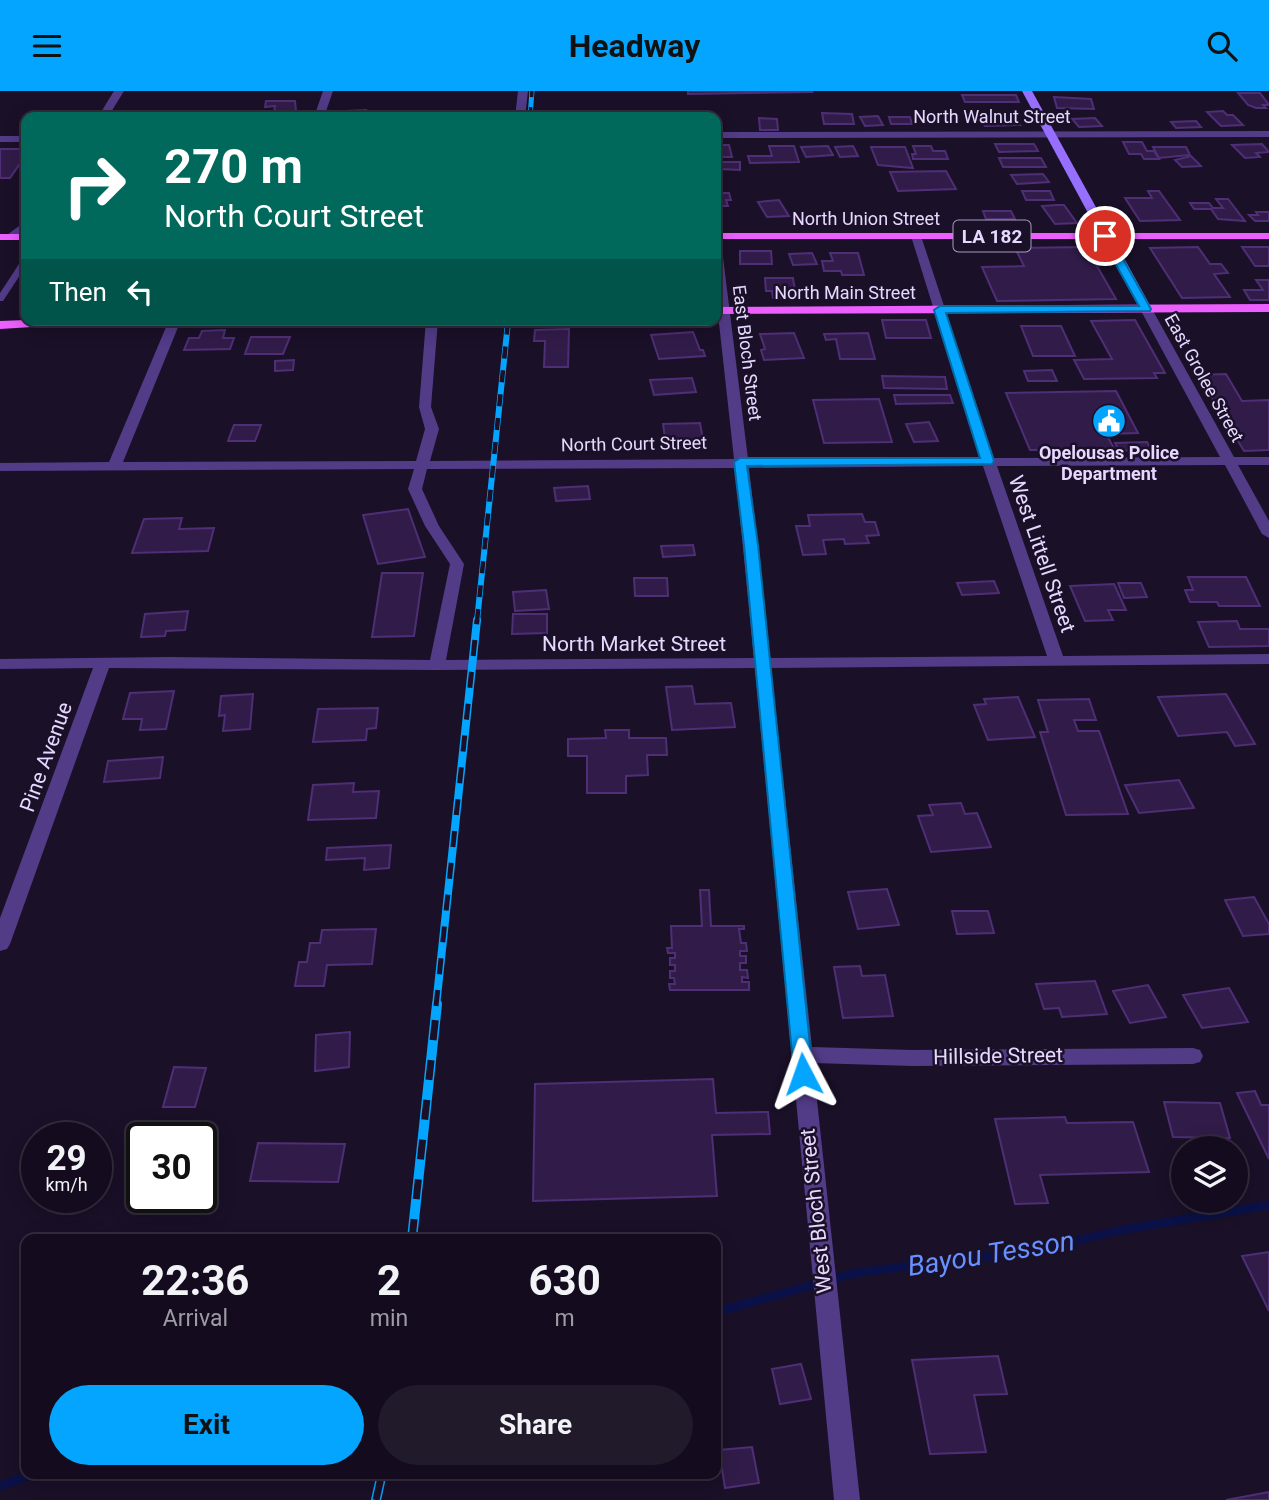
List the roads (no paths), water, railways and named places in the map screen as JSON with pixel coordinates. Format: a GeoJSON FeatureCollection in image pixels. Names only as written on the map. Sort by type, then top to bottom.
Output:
{"type":"FeatureCollection","features":[{"type":"Feature","properties":{"kind":"main road","name":"North Union Street"},"geometry":{"type":"LineString","coordinates":[[721,236],[1269,236]]}},
{"type":"Feature","properties":{"kind":"main road","name":"North Main Street"},"geometry":{"type":"LineString","coordinates":[[721,311],[1269,308]]}},
{"type":"Feature","properties":{"kind":"main road"},"geometry":{"type":"LineString","coordinates":[[0,325],[21,324]]}},
{"type":"Feature","properties":{"kind":"street"},"geometry":{"type":"LineString","coordinates":[[106,112],[119,91]]}},
{"type":"Feature","properties":{"kind":"street"},"geometry":{"type":"LineString","coordinates":[[321,112],[328,91]]}},
{"type":"Feature","properties":{"kind":"street"},"geometry":{"type":"LineString","coordinates":[[521,112],[523,91]]}},
{"type":"Feature","properties":{"kind":"street","name":"East Grolee Street"},"geometry":{"type":"LineString","coordinates":[[1027,91],[1269,534]]}},
{"type":"Feature","properties":{"kind":"street","name":"North Walnut Street"},"geometry":{"type":"LineString","coordinates":[[721,135],[1269,134]]}},
{"type":"Feature","properties":{"kind":"street"},"geometry":{"type":"LineString","coordinates":[[0,139],[21,139]]}},
{"type":"Feature","properties":{"kind":"street","name":"West Littell Street"},"geometry":{"type":"LineString","coordinates":[[916,236],[988,461],[1057,661]]}},
{"type":"Feature","properties":{"kind":"street","name":"East Bloch Street"},"geometry":{"type":"LineString","coordinates":[[721,319],[740,462]]}},
{"type":"Feature","properties":{"kind":"street"},"geometry":{"type":"LineString","coordinates":[[114,467],[173,326]]}},
{"type":"Feature","properties":{"kind":"street"},"geometry":{"type":"LineString","coordinates":[[432,326],[425,407],[432,429],[415,489],[419,501],[457,564],[437,665]]}},
{"type":"Feature","properties":{"kind":"street","name":"North Court Street"},"geometry":{"type":"LineString","coordinates":[[0,467],[1269,461]]}},
{"type":"Feature","properties":{"kind":"street","name":"West Bloch Street"},"geometry":{"type":"LineString","coordinates":[[740,462],[751,545],[847,1500]]}},
{"type":"Feature","properties":{"kind":"street","name":"North Market Street"},"geometry":{"type":"LineString","coordinates":[[0,664],[761,664],[1269,659]]}},
{"type":"Feature","properties":{"kind":"street","name":"Pine Avenue"},"geometry":{"type":"LineString","coordinates":[[0,944],[103,663]]}},
{"type":"Feature","properties":{"kind":"street","name":"Hillside Street"},"geometry":{"type":"LineString","coordinates":[[802,1055],[912,1058],[1193,1056]]}},
{"type":"Feature","properties":{"kind":"lane"},"geometry":{"type":"LineString","coordinates":[[5,237],[21,228]]}},
{"type":"Feature","properties":{"kind":"lane"},"geometry":{"type":"LineString","coordinates":[[0,299],[21,268]]}},
{"type":"Feature","properties":{"kind":"waterway","name":"Bayou Tesson"},"geometry":{"type":"LineString","coordinates":[[721,1311],[855,1273],[1038,1250],[1121,1230],[1269,1205]]}},
{"type":"Feature","properties":{"kind":"waterway","name":"Bayou Tesson"},"geometry":{"type":"LineString","coordinates":[[0,1486],[21,1478]]}},
{"type":"Feature","properties":{"kind":"railway"},"geometry":{"type":"LineString","coordinates":[[530,112],[532,91]]}},
{"type":"Feature","properties":{"kind":"railway"},"geometry":{"type":"LineString","coordinates":[[477,621],[508,326]]}},
{"type":"Feature","properties":{"kind":"railway"},"geometry":{"type":"LineString","coordinates":[[436,1006],[477,620]]}},
{"type":"Feature","properties":{"kind":"railway"},"geometry":{"type":"LineString","coordinates":[[413,1234],[437,1004]]}},
{"type":"Feature","properties":{"kind":"railway"},"geometry":{"type":"LineString","coordinates":[[376,1500],[381,1479]]}},
{"type":"Feature","properties":{"kind":"place","name":"Opelousas Police Department"},"geometry":{"type":"Point","coordinates":[1109,421]}}]}
